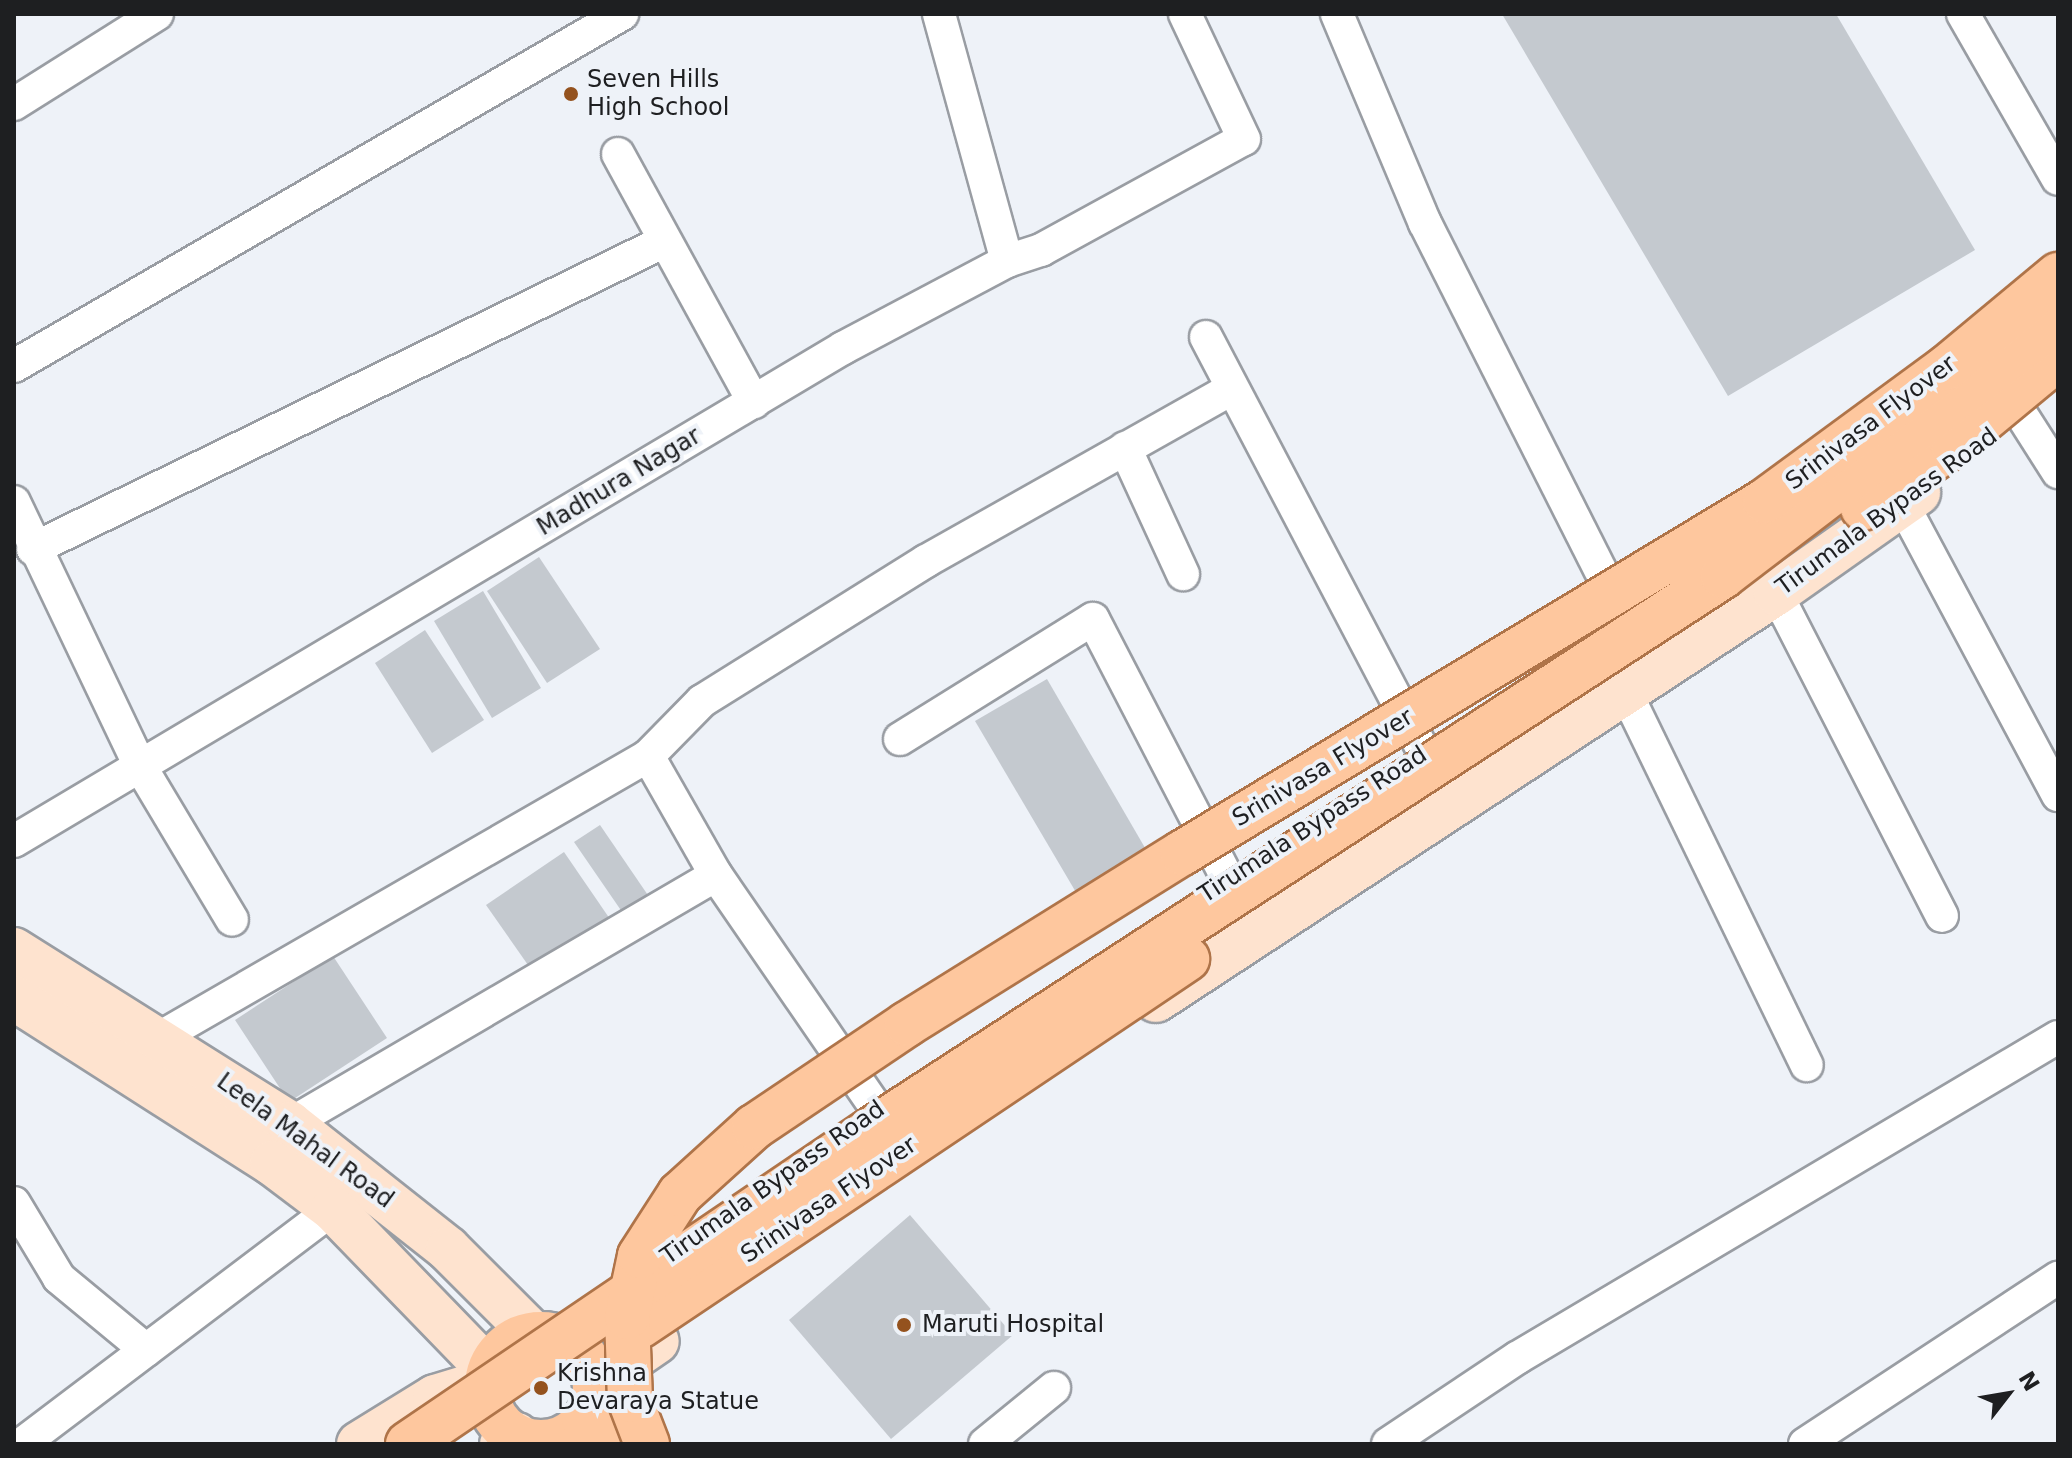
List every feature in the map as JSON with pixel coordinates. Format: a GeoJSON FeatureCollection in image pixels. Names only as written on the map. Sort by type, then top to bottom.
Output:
{"type":"FeatureCollection","features":[{"type":"Feature","properties":{"kind":"main road","name":"Srinivasa Flyover"},"geometry":{"type":"LineString","coordinates":[[647,1444],[630,1400],[627,1317],[640,1256],[680,1194],[754,1127],[907,1024],[1103,902],[1765,501],[1935,377],[2058,275]]}},
{"type":"Feature","properties":{"kind":"main road","name":"Srinivasa Flyover"},"geometry":{"type":"LineString","coordinates":[[408,1444],[871,1130],[1710,585],[2058,320]]}},
{"type":"Feature","properties":{"kind":"main road","name":"Srinivasa Flyover"},"geometry":{"type":"LineString","coordinates":[[464,1444],[1289,891],[1651,656],[1953,445],[2058,358]]}},
{"type":"Feature","properties":{"kind":"main road"},"geometry":{"type":"LineString","coordinates":[[546,1335],[587,1360],[590,1402],[574,1431],[528,1441],[493,1412],[489,1376],[513,1340],[546,1335]]}},
{"type":"Feature","properties":{"kind":"main road"},"geometry":{"type":"LineString","coordinates":[[590,1402],[635,1444]]}},
{"type":"Feature","properties":{"kind":"street"},"geometry":{"type":"LineString","coordinates":[[14,104],[157,14]]}},
{"type":"Feature","properties":{"kind":"street"},"geometry":{"type":"LineString","coordinates":[[14,366],[622,14]]}},
{"type":"Feature","properties":{"kind":"street"},"geometry":{"type":"LineString","coordinates":[[939,14],[1007,261]]}},
{"type":"Feature","properties":{"kind":"street","name":"Madhura Nagar"},"geometry":{"type":"LineString","coordinates":[[14,841],[754,402],[1007,261],[1041,250],[1244,139],[1185,14]]}},
{"type":"Feature","properties":{"kind":"street"},"geometry":{"type":"LineString","coordinates":[[1337,14],[1425,223],[1626,620]]}},
{"type":"Feature","properties":{"kind":"street"},"geometry":{"type":"LineString","coordinates":[[1963,14],[2058,179]]}},
{"type":"Feature","properties":{"kind":"street"},"geometry":{"type":"LineString","coordinates":[[618,154],[754,402]]}},
{"type":"Feature","properties":{"kind":"street"},"geometry":{"type":"LineString","coordinates":[[33,549],[665,241]]}},
{"type":"Feature","properties":{"kind":"street","name":"Tirumala Bypass Road"},"geometry":{"type":"LineString","coordinates":[[546,1335],[877,1109],[1626,620],[1899,427],[2058,300]]}},
{"type":"Feature","properties":{"kind":"street"},"geometry":{"type":"LineString","coordinates":[[1206,337],[1424,752]]}},
{"type":"Feature","properties":{"kind":"street","name":"Tirumala Bypass Road"},"geometry":{"type":"LineString","coordinates":[[590,1402],[976,1119],[1776,593],[1903,505],[2058,382]]}},
{"type":"Feature","properties":{"kind":"street"},"geometry":{"type":"LineString","coordinates":[[159,1038],[648,756],[715,692],[926,561],[1231,389]]}},
{"type":"Feature","properties":{"kind":"street"},"geometry":{"type":"LineString","coordinates":[[2021,414],[2058,472]]}},
{"type":"Feature","properties":{"kind":"street"},"geometry":{"type":"LineString","coordinates":[[1125,448],[1183,574]]}},
{"type":"Feature","properties":{"kind":"street"},"geometry":{"type":"LineString","coordinates":[[14,502],[33,549],[140,766],[232,920]]}},
{"type":"Feature","properties":{"kind":"street"},"geometry":{"type":"LineString","coordinates":[[1903,505],[2058,795]]}},
{"type":"Feature","properties":{"kind":"street"},"geometry":{"type":"LineString","coordinates":[[1776,593],[1942,916]]}},
{"type":"Feature","properties":{"kind":"street"},"geometry":{"type":"LineString","coordinates":[[900,739],[1093,619],[1229,881]]}},
{"type":"Feature","properties":{"kind":"street"},"geometry":{"type":"LineString","coordinates":[[1625,691],[1807,1065]]}},
{"type":"Feature","properties":{"kind":"street"},"geometry":{"type":"LineString","coordinates":[[648,756],[716,875],[877,1109]]}},
{"type":"Feature","properties":{"kind":"street"},"geometry":{"type":"LineString","coordinates":[[290,1124],[716,875]]}},
{"type":"Feature","properties":{"kind":"street","name":"Leela Mahal Road"},"geometry":{"type":"LineString","coordinates":[[14,950],[159,1038],[290,1124],[448,1249],[546,1335]]}},
{"type":"Feature","properties":{"kind":"street","name":"Leela Mahal Road"},"geometry":{"type":"LineString","coordinates":[[14,998],[272,1163],[333,1209],[489,1376]]}},
{"type":"Feature","properties":{"kind":"street"},"geometry":{"type":"LineString","coordinates":[[1388,1444],[1517,1358],[2058,1037]]}},
{"type":"Feature","properties":{"kind":"street"},"geometry":{"type":"LineString","coordinates":[[14,1203],[59,1278],[146,1350]]}},
{"type":"Feature","properties":{"kind":"street"},"geometry":{"type":"LineString","coordinates":[[22,1444],[333,1209]]}},
{"type":"Feature","properties":{"kind":"street"},"geometry":{"type":"LineString","coordinates":[[1805,1444],[2058,1278]]}},
{"type":"Feature","properties":{"kind":"street"},"geometry":{"type":"LineString","coordinates":[[359,1444],[435,1397],[489,1376]]}},
{"type":"Feature","properties":{"kind":"street"},"geometry":{"type":"LineString","coordinates":[[985,1444],[1054,1388]]}},
{"type":"Feature","properties":{"kind":"building"},"geometry":{"type":"Polygon","coordinates":[[[1502,14],[1836,14],[1975,250],[1728,396],[1502,14]]]}},
{"type":"Feature","properties":{"kind":"building"},"geometry":{"type":"Polygon","coordinates":[[[539,557],[600,649],[547,683],[487,591],[539,557]]]}},
{"type":"Feature","properties":{"kind":"building"},"geometry":{"type":"Polygon","coordinates":[[[483,591],[541,688],[492,718],[434,621],[483,591]]]}},
{"type":"Feature","properties":{"kind":"building"},"geometry":{"type":"Polygon","coordinates":[[[425,630],[484,720],[432,753],[375,663],[425,630]]]}},
{"type":"Feature","properties":{"kind":"building"},"geometry":{"type":"Polygon","coordinates":[[[1047,679],[1148,853],[1077,894],[975,721],[1047,679]]]}},
{"type":"Feature","properties":{"kind":"building"},"geometry":{"type":"Polygon","coordinates":[[[600,825],[654,904],[629,922],[574,842],[600,825]]]}},
{"type":"Feature","properties":{"kind":"building"},"geometry":{"type":"Polygon","coordinates":[[[564,852],[612,922],[535,975],[486,905],[564,852]]]}},
{"type":"Feature","properties":{"kind":"building"},"geometry":{"type":"Polygon","coordinates":[[[333,956],[387,1038],[289,1102],[235,1020],[333,956]]]}},
{"type":"Feature","properties":{"kind":"building"},"geometry":{"type":"Polygon","coordinates":[[[910,1215],[1013,1335],[891,1439],[789,1320],[910,1215]]]}},
{"type":"Feature","properties":{"kind":"place","name":"Seven Hills High School"},"geometry":{"type":"Point","coordinates":[571,94]}},
{"type":"Feature","properties":{"kind":"place","name":"Maruti Hospital"},"geometry":{"type":"Point","coordinates":[904,1325]}},
{"type":"Feature","properties":{"kind":"place","name":"Krishna Devaraya Statue"},"geometry":{"type":"Point","coordinates":[541,1388]}}]}
